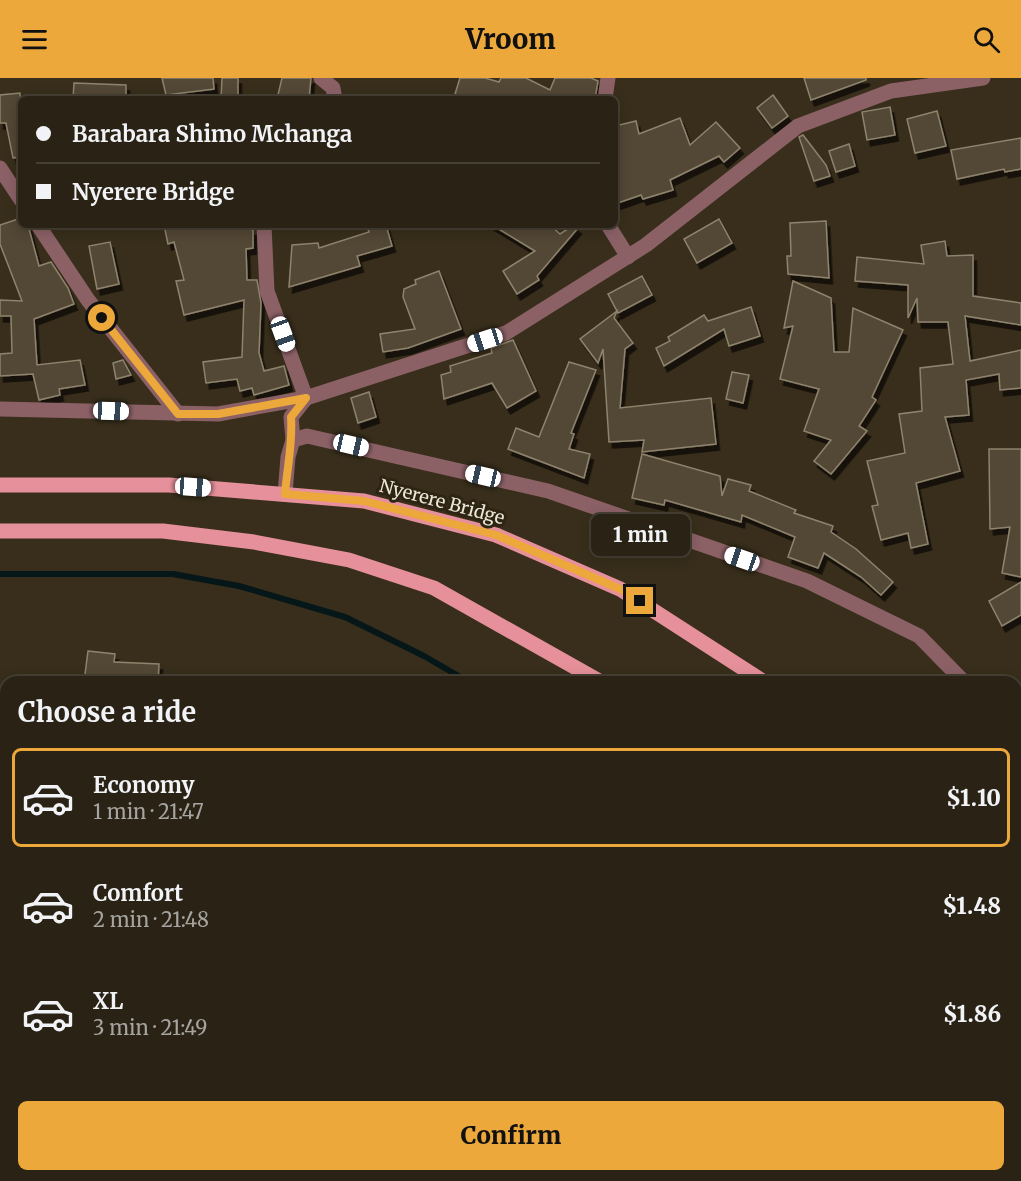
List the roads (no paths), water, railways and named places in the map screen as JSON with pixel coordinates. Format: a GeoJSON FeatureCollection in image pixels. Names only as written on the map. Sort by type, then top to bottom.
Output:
{"type":"FeatureCollection","features":[{"type":"Feature","properties":{"kind":"main road","name":"Nyerere Bridge"},"geometry":{"type":"LineString","coordinates":[[0,485],[169,485],[364,501],[496,535],[620,589],[755,676]]}},
{"type":"Feature","properties":{"kind":"main road"},"geometry":{"type":"LineString","coordinates":[[0,531],[163,531],[254,542],[349,560],[434,588],[590,676]]}},
{"type":"Feature","properties":{"kind":"street"},"geometry":{"type":"LineString","coordinates":[[321,78],[333,88],[334,96]]}},
{"type":"Feature","properties":{"kind":"street"},"geometry":{"type":"LineString","coordinates":[[605,96],[608,78]]}},
{"type":"Feature","properties":{"kind":"street"},"geometry":{"type":"LineString","coordinates":[[0,409],[20,407],[218,414],[306,398],[506,333],[628,257],[798,126],[891,85],[983,78]]}},
{"type":"Feature","properties":{"kind":"street"},"geometry":{"type":"LineString","coordinates":[[0,168],[18,195]]}},
{"type":"Feature","properties":{"kind":"street"},"geometry":{"type":"LineString","coordinates":[[40,228],[88,300],[178,414]]}},
{"type":"Feature","properties":{"kind":"street"},"geometry":{"type":"LineString","coordinates":[[264,228],[267,291],[306,398]]}},
{"type":"Feature","properties":{"kind":"street"},"geometry":{"type":"LineString","coordinates":[[610,228],[628,257]]}},
{"type":"Feature","properties":{"kind":"street"},"geometry":{"type":"LineString","coordinates":[[285,494],[288,457],[293,440],[291,417],[306,398]]}},
{"type":"Feature","properties":{"kind":"street"},"geometry":{"type":"LineString","coordinates":[[293,440],[307,436],[330,440],[548,491],[807,581],[919,636],[958,676]]}},
{"type":"Feature","properties":{"kind":"waterway"},"geometry":{"type":"LineString","coordinates":[[0,574],[173,574],[239,586],[345,617],[459,676]]}}]}
